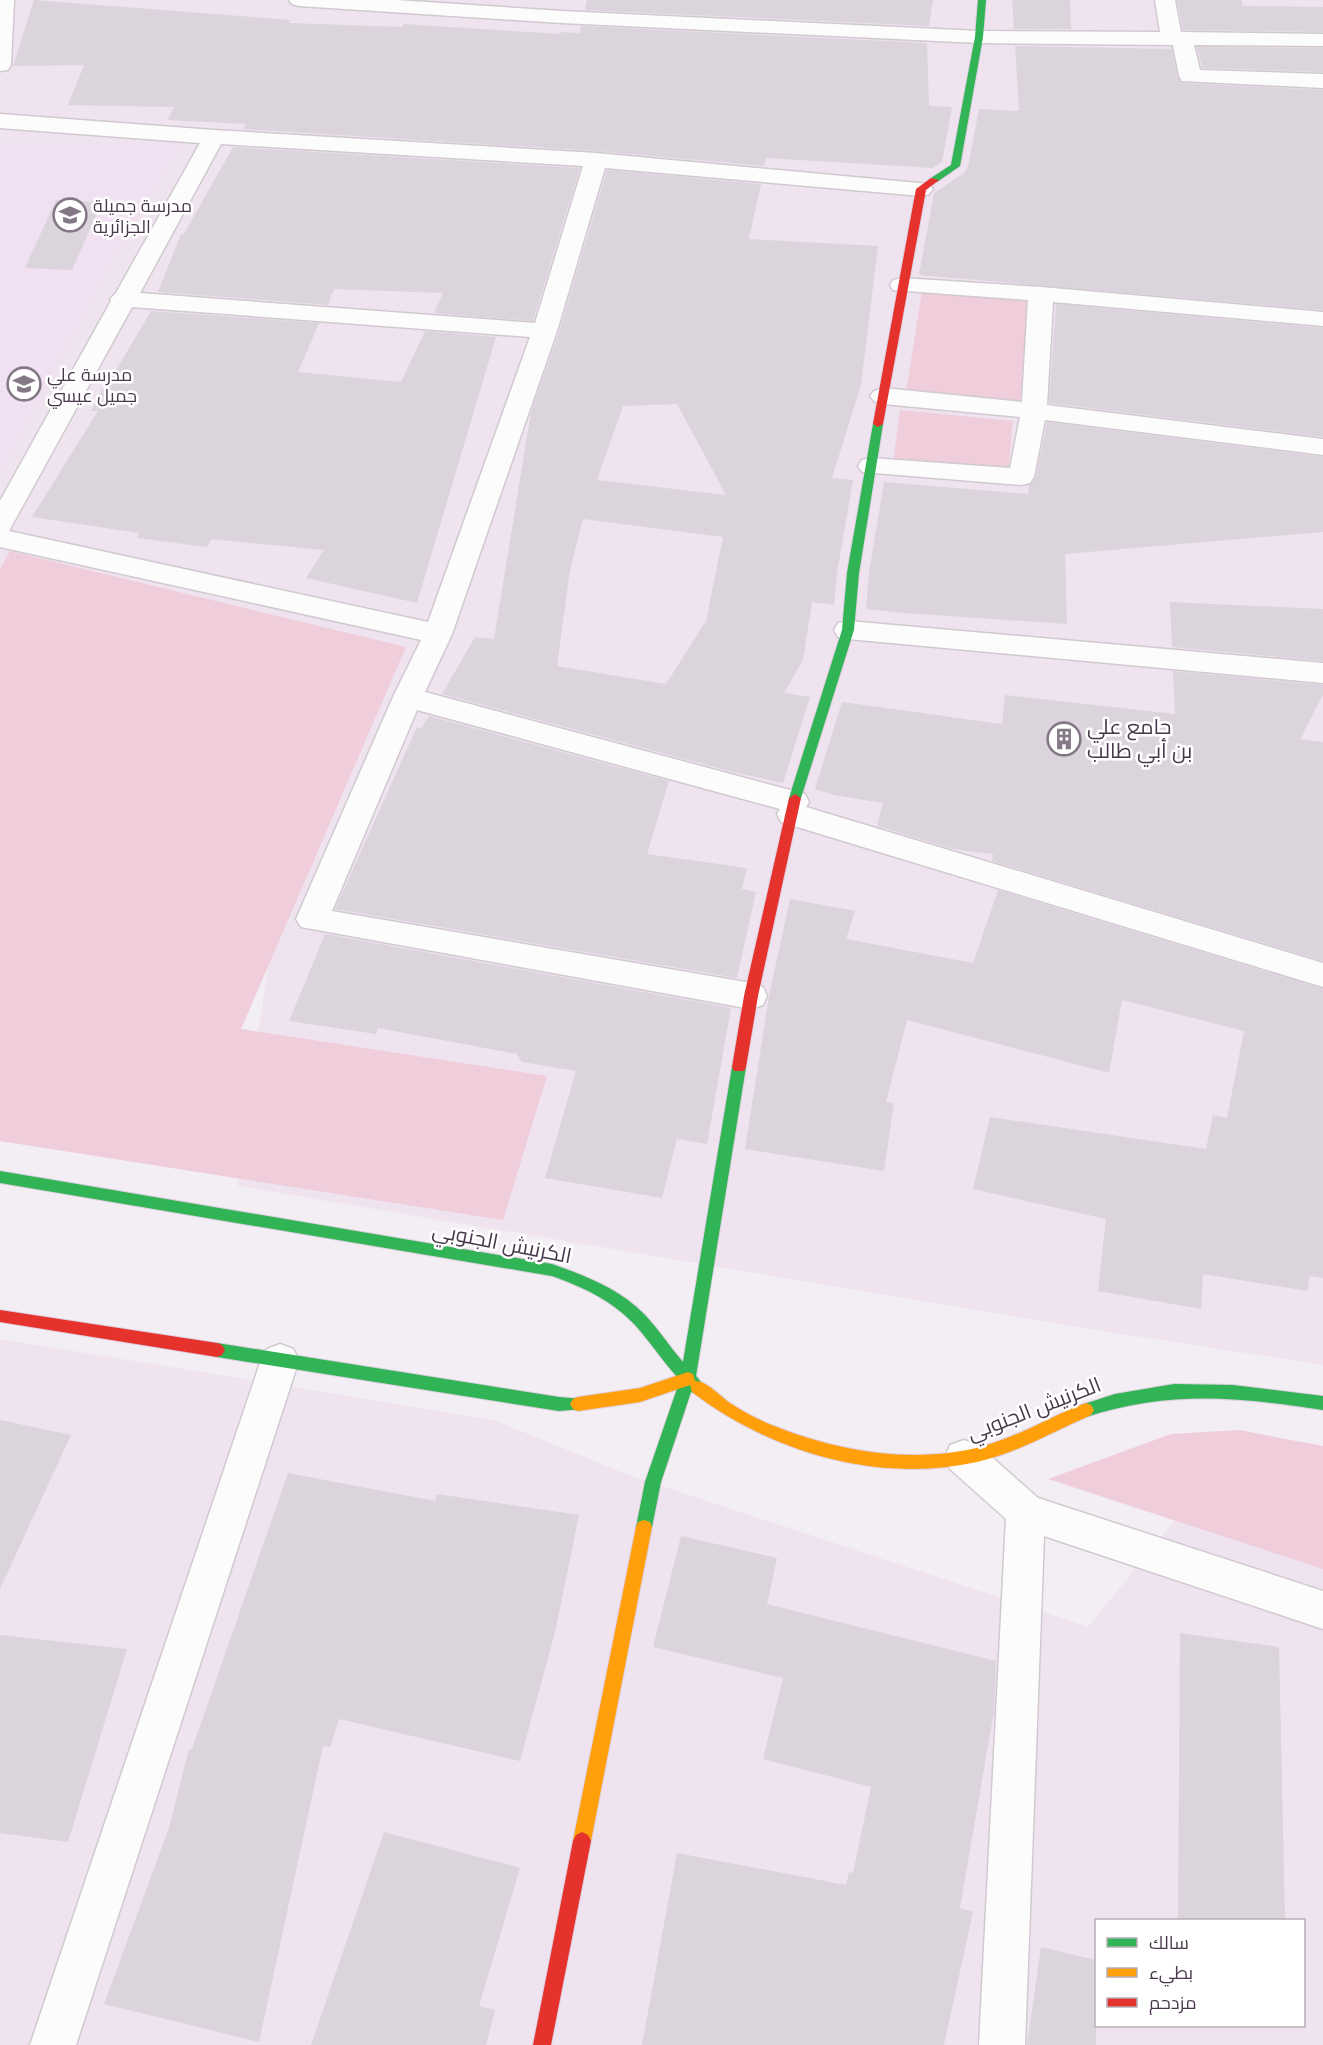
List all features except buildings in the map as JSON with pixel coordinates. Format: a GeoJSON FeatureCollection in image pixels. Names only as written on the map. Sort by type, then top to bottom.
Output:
{"type":"FeatureCollection","features":[{"type":"Feature","properties":{"kind":"street"},"geometry":{"type":"LineString","coordinates":[[0,65],[4,0]]}},
{"type":"Feature","properties":{"kind":"street"},"geometry":{"type":"LineString","coordinates":[[299,0],[563,8],[979,37],[1323,40]]}},
{"type":"Feature","properties":{"kind":"street"},"geometry":{"type":"LineString","coordinates":[[0,121],[214,137],[596,160],[921,189],[955,166],[979,37],[982,0]]}},
{"type":"Feature","properties":{"kind":"street"},"geometry":{"type":"LineString","coordinates":[[1165,0],[1190,76],[1323,81]]}},
{"type":"Feature","properties":{"kind":"street"},"geometry":{"type":"LineString","coordinates":[[0,525],[122,299],[214,137]]}},
{"type":"Feature","properties":{"kind":"street"},"geometry":{"type":"LineString","coordinates":[[596,160],[545,331],[438,634],[408,697],[312,919],[751,996]]}},
{"type":"Feature","properties":{"kind":"street"},"geometry":{"type":"LineString","coordinates":[[542,2045],[653,1482],[688,1379],[751,996],[793,808],[848,630],[853,573],[902,285],[921,189]]}},
{"type":"Feature","properties":{"kind":"street"},"geometry":{"type":"LineString","coordinates":[[902,285],[1041,294],[1323,319]]}},
{"type":"Feature","properties":{"kind":"street"},"geometry":{"type":"LineString","coordinates":[[871,466],[1021,477],[1034,411],[1041,294]]}},
{"type":"Feature","properties":{"kind":"street"},"geometry":{"type":"LineString","coordinates":[[122,299],[545,331]]}},
{"type":"Feature","properties":{"kind":"street"},"geometry":{"type":"LineString","coordinates":[[883,396],[1034,411],[1323,447]]}},
{"type":"Feature","properties":{"kind":"street"},"geometry":{"type":"LineString","coordinates":[[0,538],[438,634]]}},
{"type":"Feature","properties":{"kind":"street"},"geometry":{"type":"LineString","coordinates":[[848,630],[1323,673]]}},
{"type":"Feature","properties":{"kind":"street"},"geometry":{"type":"LineString","coordinates":[[408,697],[793,808],[1323,975]]}},
{"type":"Feature","properties":{"kind":"street","name":"الكرنيش الجنوبي"},"geometry":{"type":"LineString","coordinates":[[0,1177],[552,1270],[584,1281],[615,1298],[640,1320],[688,1379],[714,1402],[746,1421],[780,1437],[883,1460],[923,1461],[964,1457],[998,1449],[1097,1404],[1172,1390],[1212,1389],[1323,1403]]}},
{"type":"Feature","properties":{"kind":"street"},"geometry":{"type":"LineString","coordinates":[[0,1316],[559,1404],[592,1404],[626,1400],[658,1392],[688,1379]]}},
{"type":"Feature","properties":{"kind":"street"},"geometry":{"type":"LineString","coordinates":[[53,2045],[280,1360]]}},
{"type":"Feature","properties":{"kind":"street"},"geometry":{"type":"LineString","coordinates":[[964,1457],[1026,1512],[1323,1610]]}},
{"type":"Feature","properties":{"kind":"street"},"geometry":{"type":"LineString","coordinates":[[1002,2045],[1026,1512]]}},
{"type":"Feature","properties":{"kind":"shaded area"},"geometry":{"type":"Polygon","coordinates":[[[0,0],[1323,0],[1323,1365],[1090,1329],[238,1186],[302,712],[0,720],[0,0]]]}},
{"type":"Feature","properties":{"kind":"shaded area","name":"مدرسة جميلة الجزائرية"},"geometry":{"type":"Polygon","coordinates":[[[0,143],[180,145],[94,292],[0,475],[0,143]]]}},
{"type":"Feature","properties":{"kind":"shaded area"},"geometry":{"type":"Polygon","coordinates":[[[922,291],[1030,301],[1020,403],[906,392],[922,291]]]}},
{"type":"Feature","properties":{"kind":"shaded area"},"geometry":{"type":"Polygon","coordinates":[[[900,410],[1013,421],[1008,474],[893,463],[900,410]]]}},
{"type":"Feature","properties":{"kind":"shaded area"},"geometry":{"type":"Polygon","coordinates":[[[10,551],[406,647],[241,1029],[547,1076],[503,1220],[0,1141],[0,569],[10,551]]]}},
{"type":"Feature","properties":{"kind":"shaded area"},"geometry":{"type":"Polygon","coordinates":[[[0,1339],[494,1420],[626,1474],[1088,1627],[1179,1515],[1323,1542],[1323,2045],[0,2045],[0,1339]]]}},
{"type":"Feature","properties":{"kind":"shaded area"},"geometry":{"type":"Polygon","coordinates":[[[1239,1430],[1323,1446],[1323,1569],[1048,1479],[1171,1434],[1239,1430]]]}},
{"type":"Feature","properties":{"kind":"traffic: fast"},"geometry":{"type":"LineString","coordinates":[[934,180],[955,166],[979,37],[982,0]]}},
{"type":"Feature","properties":{"kind":"traffic: fast"},"geometry":{"type":"LineString","coordinates":[[795,798],[848,630],[853,573],[878,424]]}},
{"type":"Feature","properties":{"kind":"traffic: fast"},"geometry":{"type":"LineString","coordinates":[[644,1527],[653,1482],[688,1379],[739,1067]]}},
{"type":"Feature","properties":{"kind":"traffic: fast"},"geometry":{"type":"LineString","coordinates":[[0,1177],[552,1270],[599,1289],[631,1311],[697,1387]]}},
{"type":"Feature","properties":{"kind":"traffic: fast"},"geometry":{"type":"LineString","coordinates":[[217,1350],[559,1404],[578,1404]]}},
{"type":"Feature","properties":{"kind":"traffic: fast"},"geometry":{"type":"LineString","coordinates":[[1086,1410],[1144,1394],[1203,1390],[1263,1394],[1323,1403]]}},
{"type":"Feature","properties":{"kind":"traffic: slow"},"geometry":{"type":"LineString","coordinates":[[578,1404],[640,1395],[688,1379]]}},
{"type":"Feature","properties":{"kind":"traffic: slow"},"geometry":{"type":"LineString","coordinates":[[697,1387],[725,1408],[757,1426],[792,1440],[829,1451],[867,1458],[905,1461],[941,1460],[976,1455],[1018,1441],[1086,1410]]}},
{"type":"Feature","properties":{"kind":"traffic: slow"},"geometry":{"type":"LineString","coordinates":[[582,1841],[644,1527]]}},
{"type":"Feature","properties":{"kind":"traffic: jam"},"geometry":{"type":"LineString","coordinates":[[878,424],[921,189],[934,180]]}},
{"type":"Feature","properties":{"kind":"traffic: jam"},"geometry":{"type":"LineString","coordinates":[[739,1067],[751,996],[795,798]]}},
{"type":"Feature","properties":{"kind":"traffic: jam"},"geometry":{"type":"LineString","coordinates":[[0,1316],[217,1350]]}},
{"type":"Feature","properties":{"kind":"traffic: jam"},"geometry":{"type":"LineString","coordinates":[[542,2045],[582,1841]]}},
{"type":"Feature","properties":{"kind":"place","name":"مدرسة جميلة الجزائرية"},"geometry":{"type":"Point","coordinates":[70,215]}},
{"type":"Feature","properties":{"kind":"place","name":"مدرسة علي جميل عيسي"},"geometry":{"type":"Point","coordinates":[24,384]}},
{"type":"Feature","properties":{"kind":"place","name":"جامع علي بن أبي طالب"},"geometry":{"type":"Point","coordinates":[1064,739]}}]}
